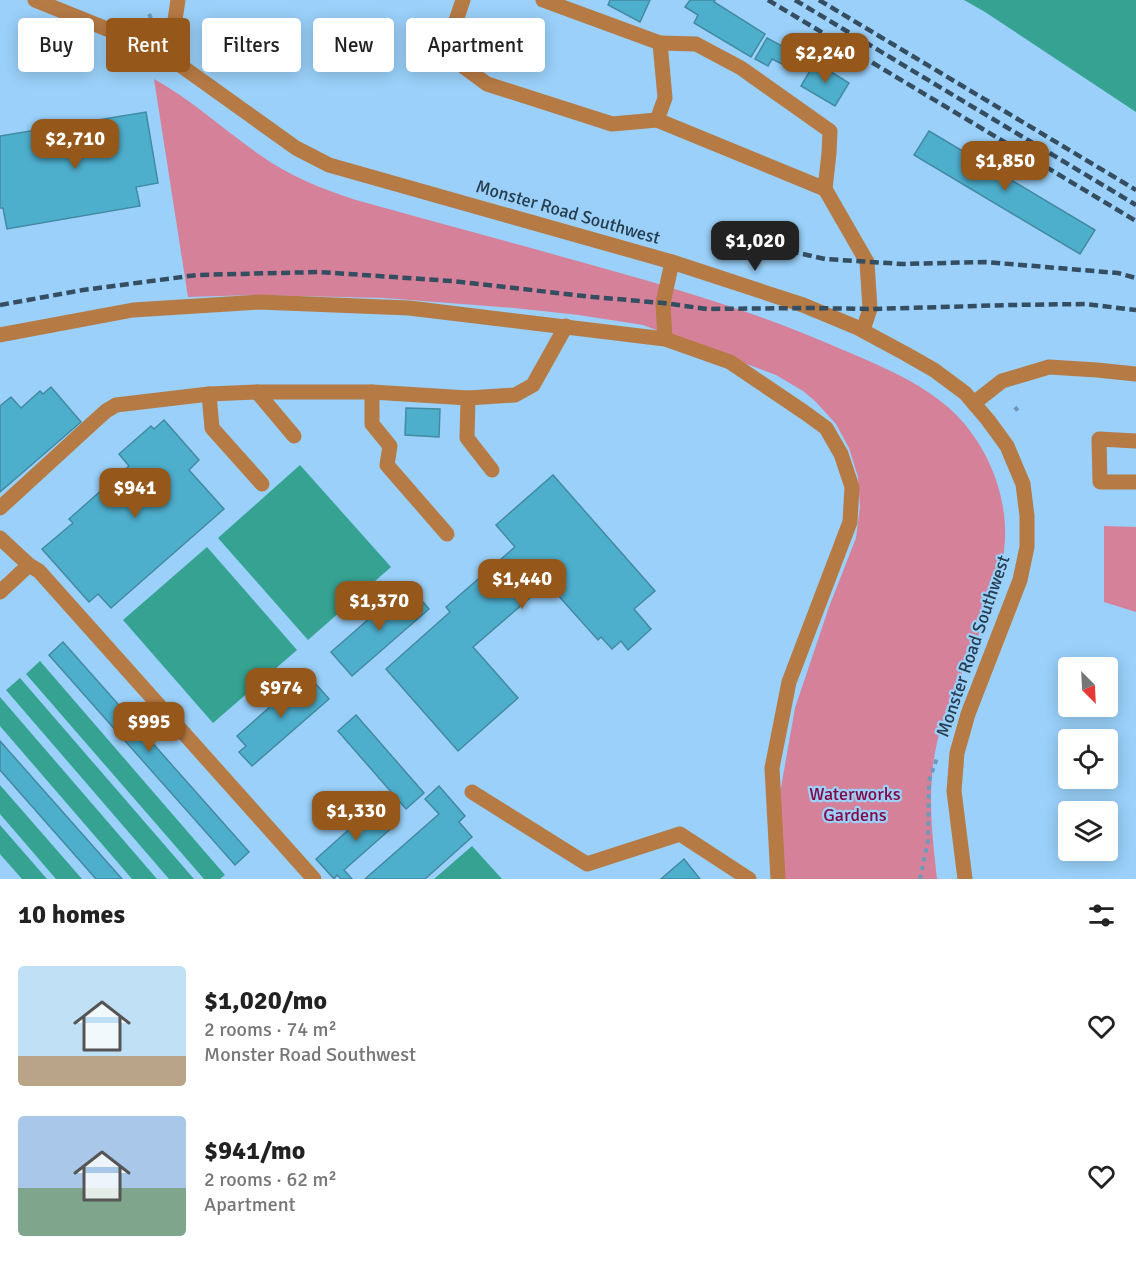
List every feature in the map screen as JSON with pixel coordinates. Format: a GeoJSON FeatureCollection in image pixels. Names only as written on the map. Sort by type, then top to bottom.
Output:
{"type":"FeatureCollection","features":[{"type":"Feature","properties":{"kind":"street","name":"Monster Road Southwest"},"geometry":{"type":"LineString","coordinates":[[35,0],[106,29]]}},
{"type":"Feature","properties":{"kind":"street"},"geometry":{"type":"LineString","coordinates":[[175,18],[178,0]]}},
{"type":"Feature","properties":{"kind":"street"},"geometry":{"type":"LineString","coordinates":[[463,0],[445,53],[487,84],[612,124],[657,120],[825,189]]}},
{"type":"Feature","properties":{"kind":"street"},"geometry":{"type":"LineString","coordinates":[[543,0],[660,43],[696,44],[741,68],[830,130],[825,189],[867,262],[870,309],[863,330]]}},
{"type":"Feature","properties":{"kind":"street"},"geometry":{"type":"LineString","coordinates":[[657,120],[665,98],[660,43]]}},
{"type":"Feature","properties":{"kind":"street","name":"Monster Road Southwest"},"geometry":{"type":"LineString","coordinates":[[190,72],[296,148],[329,165],[672,262],[803,305],[863,330],[934,370],[965,393],[1007,446],[1023,484],[1028,516],[1027,547],[1020,580],[968,714],[957,753],[954,791],[965,879]]}},
{"type":"Feature","properties":{"kind":"street"},"geometry":{"type":"LineString","coordinates":[[665,339],[663,303],[672,262]]}},
{"type":"Feature","properties":{"kind":"street"},"geometry":{"type":"LineString","coordinates":[[0,335],[133,310],[260,302],[409,308],[665,339],[730,362],[804,412],[826,428],[841,454],[852,487],[850,522],[789,682],[772,768],[778,879]]}},
{"type":"Feature","properties":{"kind":"street"},"geometry":{"type":"LineString","coordinates":[[0,508],[106,411],[116,405],[209,394],[257,392],[372,392],[468,398],[515,396],[533,385],[566,327]]}},
{"type":"Feature","properties":{"kind":"street"},"geometry":{"type":"LineString","coordinates":[[974,403],[1002,381],[1049,367],[1136,374]]}},
{"type":"Feature","properties":{"kind":"street"},"geometry":{"type":"LineString","coordinates":[[257,392],[294,436]]}},
{"type":"Feature","properties":{"kind":"street"},"geometry":{"type":"LineString","coordinates":[[372,392],[372,424],[390,446],[387,465],[447,534]]}},
{"type":"Feature","properties":{"kind":"street"},"geometry":{"type":"LineString","coordinates":[[209,394],[212,428],[262,484]]}},
{"type":"Feature","properties":{"kind":"street"},"geometry":{"type":"LineString","coordinates":[[468,398],[467,438],[492,470]]}},
{"type":"Feature","properties":{"kind":"street"},"geometry":{"type":"LineString","coordinates":[[1136,441],[1100,439],[1100,482],[1136,482]]}},
{"type":"Feature","properties":{"kind":"street"},"geometry":{"type":"LineString","coordinates":[[0,538],[29,565],[39,571],[314,879]]}},
{"type":"Feature","properties":{"kind":"street"},"geometry":{"type":"LineString","coordinates":[[0,592],[29,565]]}},
{"type":"Feature","properties":{"kind":"street"},"geometry":{"type":"LineString","coordinates":[[472,792],[587,864],[680,834],[749,879]]}},
{"type":"Feature","properties":{"kind":"path"},"geometry":{"type":"LineString","coordinates":[[149,14],[151,18]]}},
{"type":"Feature","properties":{"kind":"path"},"geometry":{"type":"LineString","coordinates":[[920,879],[928,841],[929,781],[937,758]]}},
{"type":"Feature","properties":{"kind":"green space","name":"Waterworks Gardens"},"geometry":{"type":"Polygon","coordinates":[[[154,79],[182,96],[271,163],[294,176],[356,200],[581,262],[772,321],[894,372],[923,388],[962,421],[983,451],[998,485],[1005,521],[1005,539],[997,586],[951,699],[937,741],[931,800],[937,879],[783,879],[779,799],[795,708],[829,607],[856,538],[860,507],[858,477],[849,448],[836,424],[815,401],[776,375],[643,325],[514,308],[384,298],[253,295],[188,297],[154,79]]]}},
{"type":"Feature","properties":{"kind":"green space"},"geometry":{"type":"Polygon","coordinates":[[[1104,526],[1136,527],[1136,612],[1104,602],[1104,526]]]}},
{"type":"Feature","properties":{"kind":"shaded area"},"geometry":{"type":"Polygon","coordinates":[[[964,0],[1136,0],[1136,112],[985,12],[964,0]]]}},
{"type":"Feature","properties":{"kind":"shaded area"},"geometry":{"type":"Polygon","coordinates":[[[300,465],[391,567],[308,640],[218,538],[300,465]]]}},
{"type":"Feature","properties":{"kind":"shaded area"},"geometry":{"type":"Polygon","coordinates":[[[207,547],[297,650],[213,723],[123,620],[207,547]]]}},
{"type":"Feature","properties":{"kind":"shaded area"},"geometry":{"type":"Polygon","coordinates":[[[40,661],[225,875],[220,879],[204,879],[26,674],[40,661]]]}},
{"type":"Feature","properties":{"kind":"shaded area"},"geometry":{"type":"Polygon","coordinates":[[[20,678],[194,879],[169,879],[6,690],[20,678]]]}},
{"type":"Feature","properties":{"kind":"shaded area"},"geometry":{"type":"Polygon","coordinates":[[[0,697],[157,879],[132,879],[0,726],[0,697]]]}},
{"type":"Feature","properties":{"kind":"shaded area"},"geometry":{"type":"Polygon","coordinates":[[[0,785],[82,879],[56,879],[0,814],[0,785]]]}},
{"type":"Feature","properties":{"kind":"shaded area"},"geometry":{"type":"Polygon","coordinates":[[[0,825],[47,879],[22,879],[0,854],[0,825]]]}},
{"type":"Feature","properties":{"kind":"shaded area"},"geometry":{"type":"Polygon","coordinates":[[[472,846],[502,879],[434,879],[472,846]]]}},
{"type":"Feature","properties":{"kind":"building"},"geometry":{"type":"Polygon","coordinates":[[[610,0],[650,0],[640,22],[608,5],[610,0]]]}},
{"type":"Feature","properties":{"kind":"building"},"geometry":{"type":"Polygon","coordinates":[[[690,0],[715,0],[714,2],[765,34],[751,57],[694,23],[698,15],[685,7],[690,0]]]}},
{"type":"Feature","properties":{"kind":"building"},"geometry":{"type":"Polygon","coordinates":[[[767,38],[793,52],[786,66],[772,59],[768,66],[755,59],[767,38]]]}},
{"type":"Feature","properties":{"kind":"building"},"geometry":{"type":"Polygon","coordinates":[[[815,62],[849,83],[835,106],[801,86],[815,62]]]}},
{"type":"Feature","properties":{"kind":"building"},"geometry":{"type":"Polygon","coordinates":[[[146,112],[158,183],[136,187],[140,206],[7,229],[3,208],[0,208],[0,136],[146,112]]]}},
{"type":"Feature","properties":{"kind":"building"},"geometry":{"type":"Polygon","coordinates":[[[929,131],[1095,230],[1080,254],[914,155],[929,131]]]}},
{"type":"Feature","properties":{"kind":"building"},"geometry":{"type":"Polygon","coordinates":[[[51,387],[81,422],[0,492],[0,406],[11,397],[21,408],[40,391],[43,394],[51,387]]]}},
{"type":"Feature","properties":{"kind":"building"},"geometry":{"type":"Polygon","coordinates":[[[406,408],[440,409],[439,437],[405,435],[406,408]]]}},
{"type":"Feature","properties":{"kind":"building"},"geometry":{"type":"Polygon","coordinates":[[[164,420],[199,460],[189,470],[224,509],[111,608],[98,594],[89,602],[42,549],[73,523],[69,519],[129,466],[119,454],[151,426],[154,429],[164,420]]]}},
{"type":"Feature","properties":{"kind":"building"},"geometry":{"type":"Polygon","coordinates":[[[553,475],[655,591],[634,609],[651,629],[628,650],[621,641],[612,649],[601,637],[598,640],[547,583],[473,647],[518,698],[458,751],[386,669],[450,612],[446,607],[515,547],[496,525],[553,475]]]}},
{"type":"Feature","properties":{"kind":"building"},"geometry":{"type":"Polygon","coordinates":[[[401,591],[411,602],[418,596],[429,609],[352,676],[331,652],[401,591]]]}},
{"type":"Feature","properties":{"kind":"building"},"geometry":{"type":"Polygon","coordinates":[[[63,642],[249,852],[235,865],[49,655],[63,642]]]}},
{"type":"Feature","properties":{"kind":"building"},"geometry":{"type":"Polygon","coordinates":[[[307,674],[329,699],[252,766],[239,752],[246,746],[237,736],[307,674]]]}},
{"type":"Feature","properties":{"kind":"building"},"geometry":{"type":"Polygon","coordinates":[[[356,715],[424,793],[406,809],[338,731],[356,715]]]}},
{"type":"Feature","properties":{"kind":"building"},"geometry":{"type":"Polygon","coordinates":[[[0,741],[122,879],[96,879],[0,770],[0,741]]]}},
{"type":"Feature","properties":{"kind":"building"},"geometry":{"type":"Polygon","coordinates":[[[439,786],[465,816],[459,822],[472,837],[425,879],[365,879],[439,814],[425,799],[439,786]]]}},
{"type":"Feature","properties":{"kind":"building"},"geometry":{"type":"Polygon","coordinates":[[[383,799],[389,805],[382,811],[395,825],[344,870],[352,879],[341,879],[337,875],[334,879],[316,859],[383,799]]]}},
{"type":"Feature","properties":{"kind":"building"},"geometry":{"type":"Polygon","coordinates":[[[684,859],[700,879],[661,879],[684,859]]]}},
{"type":"Feature","properties":{"kind":"railway"},"geometry":{"type":"LineString","coordinates":[[768,0],[1136,221]]}},
{"type":"Feature","properties":{"kind":"railway"},"geometry":{"type":"LineString","coordinates":[[795,0],[1136,205]]}},
{"type":"Feature","properties":{"kind":"railway"},"geometry":{"type":"LineString","coordinates":[[819,0],[1136,190]]}},
{"type":"Feature","properties":{"kind":"railway"},"geometry":{"type":"LineString","coordinates":[[764,243],[825,259],[902,264],[985,262],[1118,273],[1136,278]]}},
{"type":"Feature","properties":{"kind":"railway"},"geometry":{"type":"LineString","coordinates":[[0,305],[83,290],[197,275],[319,272],[452,281],[707,309],[870,309],[1085,304],[1136,310]]}}]}
